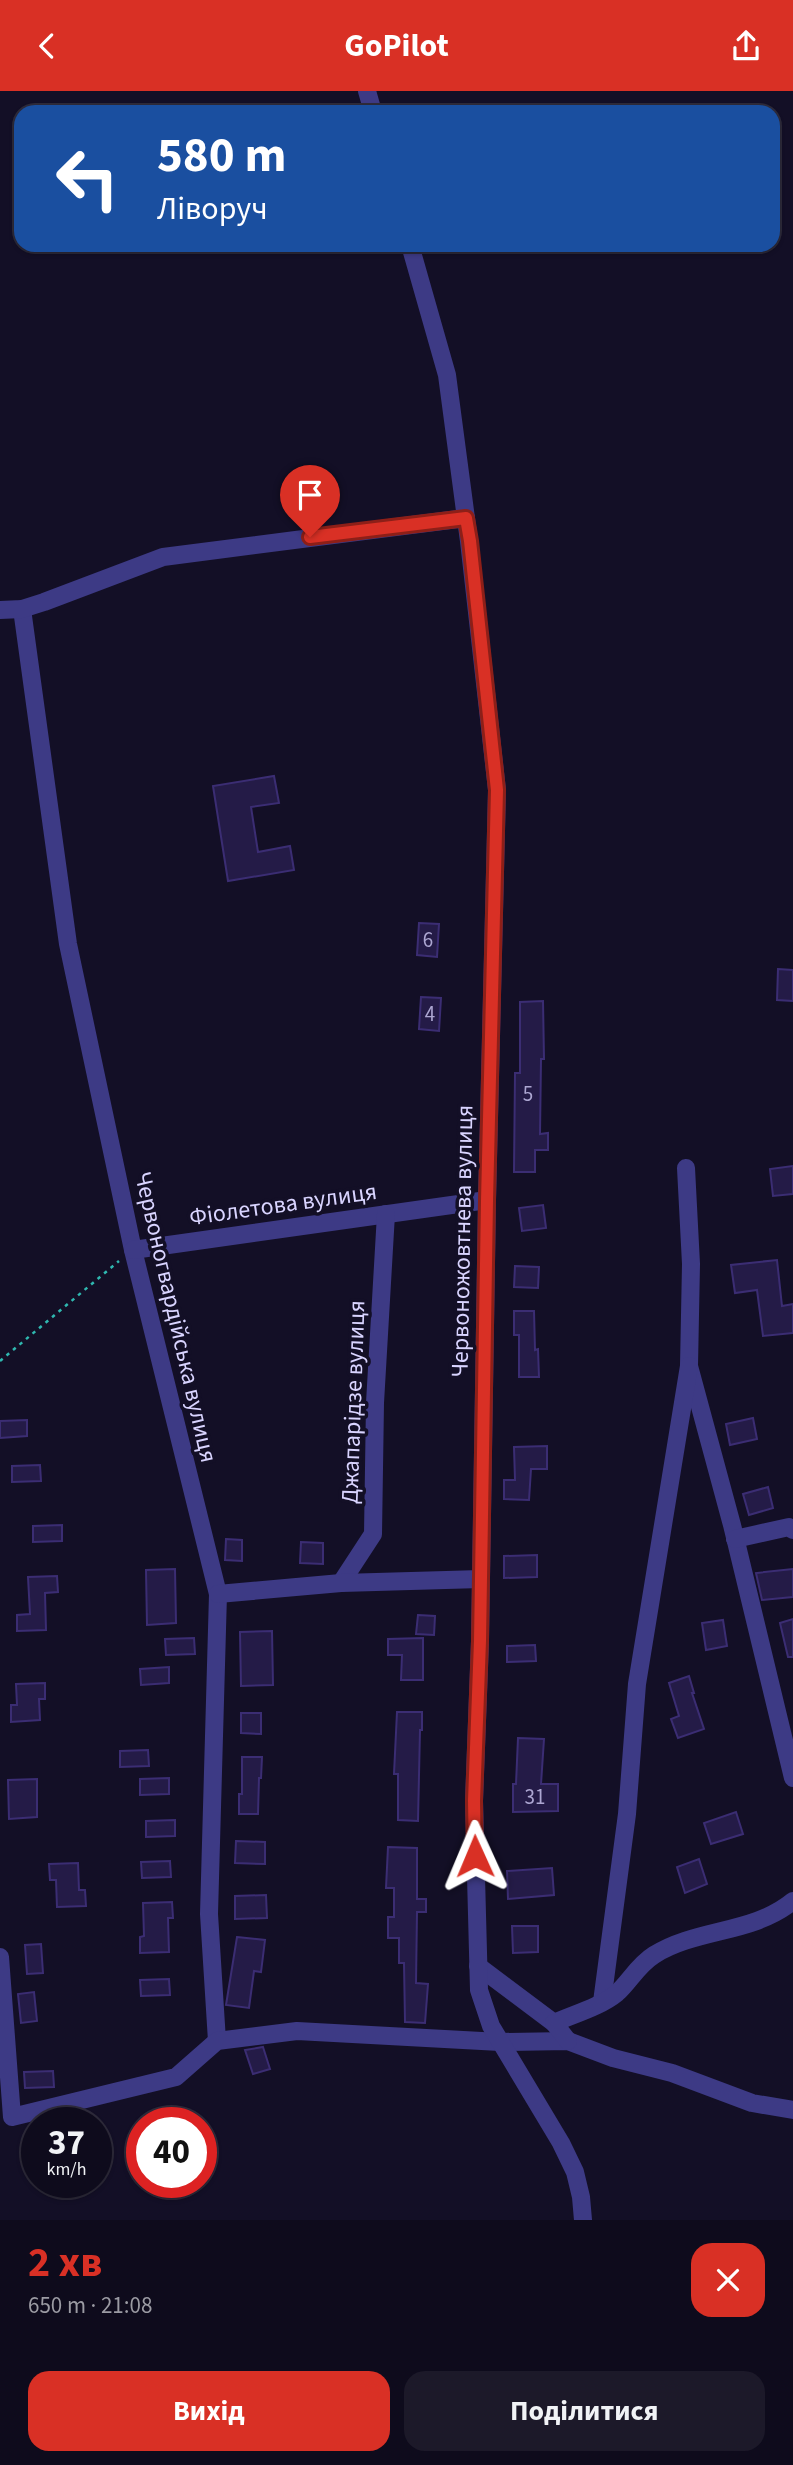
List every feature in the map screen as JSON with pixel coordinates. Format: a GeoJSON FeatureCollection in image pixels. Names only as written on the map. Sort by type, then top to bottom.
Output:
{"type":"FeatureCollection","features":[{"type":"Feature","properties":{"kind":"street","name":"Червоножовтнева вулиця"},"geometry":{"type":"LineString","coordinates":[[412,252],[447,375],[497,790],[474,1801],[478,1966],[484,2009],[500,2042],[561,2143],[575,2172],[583,2220]]}},
{"type":"Feature","properties":{"kind":"street"},"geometry":{"type":"LineString","coordinates":[[0,610],[22,609],[163,557],[466,518]]}},
{"type":"Feature","properties":{"kind":"street","name":"Червоногвардійська вулиця"},"geometry":{"type":"LineString","coordinates":[[22,609],[68,944],[133,1249],[218,1594],[209,1914],[216,2041]]}},
{"type":"Feature","properties":{"kind":"street"},"geometry":{"type":"LineString","coordinates":[[602,2002],[627,1814],[637,1684],[689,1366],[691,1264],[686,1168]]}},
{"type":"Feature","properties":{"kind":"street","name":"Фіолетова вулиця"},"geometry":{"type":"LineString","coordinates":[[133,1249],[487,1201]]}},
{"type":"Feature","properties":{"kind":"street","name":"Джапарідзе вулиця"},"geometry":{"type":"LineString","coordinates":[[341,1583],[373,1534],[375,1403],[386,1214]]}},
{"type":"Feature","properties":{"kind":"street"},"geometry":{"type":"LineString","coordinates":[[689,1366],[735,1539],[793,1778]]}},
{"type":"Feature","properties":{"kind":"street"},"geometry":{"type":"LineString","coordinates":[[735,1539],[789,1527],[793,1530]]}},
{"type":"Feature","properties":{"kind":"street"},"geometry":{"type":"LineString","coordinates":[[218,1594],[341,1583],[481,1579]]}},
{"type":"Feature","properties":{"kind":"street"},"geometry":{"type":"LineString","coordinates":[[554,2023],[617,1993],[633,1973],[654,1955],[677,1944],[772,1915],[793,1901]]}},
{"type":"Feature","properties":{"kind":"street"},"geometry":{"type":"LineString","coordinates":[[0,1957],[12,2117],[176,2077],[216,2041],[297,2031],[500,2042],[568,2041],[613,2058],[672,2073],[752,2103],[793,2110]]}},
{"type":"Feature","properties":{"kind":"street"},"geometry":{"type":"LineString","coordinates":[[478,1966],[554,2023],[568,2041]]}},
{"type":"Feature","properties":{"kind":"path"},"geometry":{"type":"LineString","coordinates":[[0,1361],[133,1249]]}},
{"type":"Feature","properties":{"kind":"building"},"geometry":{"type":"Polygon","coordinates":[[[274,776],[279,803],[251,807],[258,852],[290,846],[294,870],[228,881],[213,786],[274,776]]]}},
{"type":"Feature","properties":{"kind":"building"},"geometry":{"type":"Polygon","coordinates":[[[419,923],[439,924],[437,957],[417,955],[419,923]]]}},
{"type":"Feature","properties":{"kind":"building"},"geometry":{"type":"Polygon","coordinates":[[[778,969],[793,970],[793,1001],[777,1000],[778,969]]]}},
{"type":"Feature","properties":{"kind":"building"},"geometry":{"type":"Polygon","coordinates":[[[421,997],[441,998],[439,1031],[419,1029],[421,997]]]}},
{"type":"Feature","properties":{"kind":"building"},"geometry":{"type":"Polygon","coordinates":[[[543,1001],[544,1059],[541,1059],[540,1134],[548,1133],[548,1150],[535,1150],[535,1172],[514,1172],[515,1073],[520,1073],[520,1002],[543,1001]]]}},
{"type":"Feature","properties":{"kind":"building"},"geometry":{"type":"Polygon","coordinates":[[[793,1166],[793,1194],[773,1196],[770,1169],[793,1166]]]}},
{"type":"Feature","properties":{"kind":"building"},"geometry":{"type":"Polygon","coordinates":[[[543,1205],[546,1228],[522,1231],[519,1208],[543,1205]]]}},
{"type":"Feature","properties":{"kind":"building"},"geometry":{"type":"Polygon","coordinates":[[[777,1260],[782,1306],[793,1304],[793,1333],[763,1336],[757,1290],[735,1293],[731,1265],[777,1260]]]}},
{"type":"Feature","properties":{"kind":"building"},"geometry":{"type":"Polygon","coordinates":[[[515,1266],[539,1267],[538,1288],[514,1287],[515,1266]]]}},
{"type":"Feature","properties":{"kind":"building"},"geometry":{"type":"Polygon","coordinates":[[[514,1311],[534,1311],[539,1377],[519,1377],[519,1335],[514,1335],[514,1311]]]}},
{"type":"Feature","properties":{"kind":"building"},"geometry":{"type":"Polygon","coordinates":[[[753,1418],[757,1439],[730,1445],[726,1424],[753,1418]]]}},
{"type":"Feature","properties":{"kind":"building"},"geometry":{"type":"Polygon","coordinates":[[[27,1420],[27,1436],[0,1438],[0,1421],[27,1420]]]}},
{"type":"Feature","properties":{"kind":"building"},"geometry":{"type":"Polygon","coordinates":[[[547,1446],[547,1469],[531,1469],[529,1500],[504,1499],[504,1480],[515,1480],[514,1447],[547,1446]]]}},
{"type":"Feature","properties":{"kind":"building"},"geometry":{"type":"Polygon","coordinates":[[[40,1465],[41,1481],[12,1482],[12,1466],[40,1465]]]}},
{"type":"Feature","properties":{"kind":"building"},"geometry":{"type":"Polygon","coordinates":[[[768,1487],[773,1508],[749,1515],[743,1494],[768,1487]]]}},
{"type":"Feature","properties":{"kind":"building"},"geometry":{"type":"Polygon","coordinates":[[[62,1525],[62,1541],[33,1542],[33,1526],[62,1525]]]}},
{"type":"Feature","properties":{"kind":"building"},"geometry":{"type":"Polygon","coordinates":[[[226,1539],[242,1540],[242,1561],[225,1560],[226,1539]]]}},
{"type":"Feature","properties":{"kind":"building"},"geometry":{"type":"Polygon","coordinates":[[[301,1542],[323,1543],[323,1564],[300,1563],[301,1542]]]}},
{"type":"Feature","properties":{"kind":"building"},"geometry":{"type":"Polygon","coordinates":[[[537,1555],[537,1577],[504,1578],[504,1556],[537,1555]]]}},
{"type":"Feature","properties":{"kind":"building"},"geometry":{"type":"Polygon","coordinates":[[[175,1569],[176,1623],[147,1625],[146,1570],[175,1569]]]}},
{"type":"Feature","properties":{"kind":"building"},"geometry":{"type":"Polygon","coordinates":[[[793,1569],[793,1597],[762,1600],[756,1573],[793,1569]]]}},
{"type":"Feature","properties":{"kind":"building"},"geometry":{"type":"Polygon","coordinates":[[[57,1576],[58,1592],[45,1593],[46,1630],[17,1631],[17,1615],[30,1614],[28,1577],[57,1576]]]}},
{"type":"Feature","properties":{"kind":"building"},"geometry":{"type":"Polygon","coordinates":[[[418,1615],[435,1616],[434,1635],[416,1634],[418,1615]]]}},
{"type":"Feature","properties":{"kind":"building"},"geometry":{"type":"Polygon","coordinates":[[[793,1619],[793,1657],[788,1657],[780,1623],[793,1619]]]}},
{"type":"Feature","properties":{"kind":"building"},"geometry":{"type":"Polygon","coordinates":[[[723,1620],[727,1646],[706,1650],[702,1623],[723,1620]]]}},
{"type":"Feature","properties":{"kind":"building"},"geometry":{"type":"Polygon","coordinates":[[[272,1631],[273,1685],[241,1686],[240,1632],[272,1631]]]}},
{"type":"Feature","properties":{"kind":"building"},"geometry":{"type":"Polygon","coordinates":[[[194,1638],[195,1654],[166,1655],[165,1639],[194,1638]]]}},
{"type":"Feature","properties":{"kind":"building"},"geometry":{"type":"Polygon","coordinates":[[[423,1638],[423,1680],[401,1680],[402,1655],[388,1655],[388,1639],[423,1638]]]}},
{"type":"Feature","properties":{"kind":"building"},"geometry":{"type":"Polygon","coordinates":[[[535,1645],[536,1661],[507,1662],[507,1646],[535,1645]]]}},
{"type":"Feature","properties":{"kind":"building"},"geometry":{"type":"Polygon","coordinates":[[[169,1667],[169,1683],[141,1685],[140,1669],[169,1667]]]}},
{"type":"Feature","properties":{"kind":"building"},"geometry":{"type":"Polygon","coordinates":[[[689,1676],[704,1729],[678,1738],[671,1719],[679,1716],[669,1683],[689,1676]]]}},
{"type":"Feature","properties":{"kind":"building"},"geometry":{"type":"Polygon","coordinates":[[[45,1683],[45,1699],[39,1699],[40,1720],[11,1722],[11,1705],[17,1705],[16,1684],[45,1683]]]}},
{"type":"Feature","properties":{"kind":"building"},"geometry":{"type":"Polygon","coordinates":[[[397,1712],[422,1712],[418,1821],[398,1820],[398,1774],[394,1774],[397,1712]]]}},
{"type":"Feature","properties":{"kind":"building"},"geometry":{"type":"Polygon","coordinates":[[[241,1713],[261,1713],[261,1734],[241,1733],[241,1713]]]}},
{"type":"Feature","properties":{"kind":"building"},"geometry":{"type":"Polygon","coordinates":[[[518,1738],[544,1739],[541,1784],[558,1784],[558,1811],[513,1812],[518,1738]]]}},
{"type":"Feature","properties":{"kind":"building"},"geometry":{"type":"Polygon","coordinates":[[[148,1750],[149,1766],[120,1767],[120,1751],[148,1750]]]}},
{"type":"Feature","properties":{"kind":"building"},"geometry":{"type":"Polygon","coordinates":[[[242,1757],[262,1757],[258,1814],[239,1814],[242,1757]]]}},
{"type":"Feature","properties":{"kind":"building"},"geometry":{"type":"Polygon","coordinates":[[[169,1778],[169,1794],[140,1795],[140,1779],[169,1778]]]}},
{"type":"Feature","properties":{"kind":"building"},"geometry":{"type":"Polygon","coordinates":[[[37,1779],[37,1817],[9,1819],[8,1780],[37,1779]]]}},
{"type":"Feature","properties":{"kind":"building"},"geometry":{"type":"Polygon","coordinates":[[[736,1812],[743,1834],[711,1844],[704,1823],[736,1812]]]}},
{"type":"Feature","properties":{"kind":"building"},"geometry":{"type":"Polygon","coordinates":[[[175,1820],[175,1836],[146,1837],[146,1821],[175,1820]]]}},
{"type":"Feature","properties":{"kind":"building"},"geometry":{"type":"Polygon","coordinates":[[[236,1841],[265,1842],[265,1864],[235,1863],[236,1841]]]}},
{"type":"Feature","properties":{"kind":"building"},"geometry":{"type":"Polygon","coordinates":[[[388,1847],[417,1848],[417,1899],[426,1899],[426,1912],[417,1912],[416,1983],[428,1984],[425,2023],[405,2022],[404,1963],[399,1963],[399,1938],[388,1938],[388,1917],[394,1917],[394,1888],[386,1888],[388,1847]]]}},
{"type":"Feature","properties":{"kind":"building"},"geometry":{"type":"Polygon","coordinates":[[[699,1859],[707,1884],[685,1893],[677,1867],[699,1859]]]}},
{"type":"Feature","properties":{"kind":"building"},"geometry":{"type":"Polygon","coordinates":[[[170,1861],[171,1877],[142,1878],[141,1862],[170,1861]]]}},
{"type":"Feature","properties":{"kind":"building"},"geometry":{"type":"Polygon","coordinates":[[[78,1863],[79,1890],[85,1890],[86,1906],[57,1907],[56,1880],[50,1880],[49,1864],[78,1863]]]}},
{"type":"Feature","properties":{"kind":"building"},"geometry":{"type":"Polygon","coordinates":[[[552,1868],[554,1895],[508,1899],[507,1871],[552,1868]]]}},
{"type":"Feature","properties":{"kind":"building"},"geometry":{"type":"Polygon","coordinates":[[[266,1895],[267,1918],[235,1919],[235,1896],[266,1895]]]}},
{"type":"Feature","properties":{"kind":"building"},"geometry":{"type":"Polygon","coordinates":[[[172,1902],[173,1918],[168,1918],[169,1952],[140,1953],[140,1937],[144,1936],[143,1903],[172,1902]]]}},
{"type":"Feature","properties":{"kind":"building"},"geometry":{"type":"Polygon","coordinates":[[[512,1926],[538,1926],[538,1952],[513,1953],[512,1926]]]}},
{"type":"Feature","properties":{"kind":"building"},"geometry":{"type":"Polygon","coordinates":[[[237,1937],[265,1940],[261,1972],[254,1971],[249,2008],[226,2005],[237,1937]]]}},
{"type":"Feature","properties":{"kind":"building"},"geometry":{"type":"Polygon","coordinates":[[[41,1944],[43,1973],[27,1974],[25,1945],[41,1944]]]}},
{"type":"Feature","properties":{"kind":"building"},"geometry":{"type":"Polygon","coordinates":[[[169,1979],[170,1995],[141,1996],[140,1980],[169,1979]]]}},
{"type":"Feature","properties":{"kind":"building"},"geometry":{"type":"Polygon","coordinates":[[[34,1992],[37,2021],[21,2023],[18,1994],[34,1992]]]}},
{"type":"Feature","properties":{"kind":"building"},"geometry":{"type":"Polygon","coordinates":[[[263,2047],[270,2069],[253,2074],[245,2050],[263,2047]]]}},
{"type":"Feature","properties":{"kind":"building"},"geometry":{"type":"Polygon","coordinates":[[[53,2071],[54,2087],[25,2088],[24,2072],[53,2071]]]}},
{"type":"Feature","properties":{"kind":"route"},"geometry":{"type":"LineString","coordinates":[[310,537],[466,518],[470,541],[497,790],[480,1641],[474,1801],[475,1856]]}}]}
